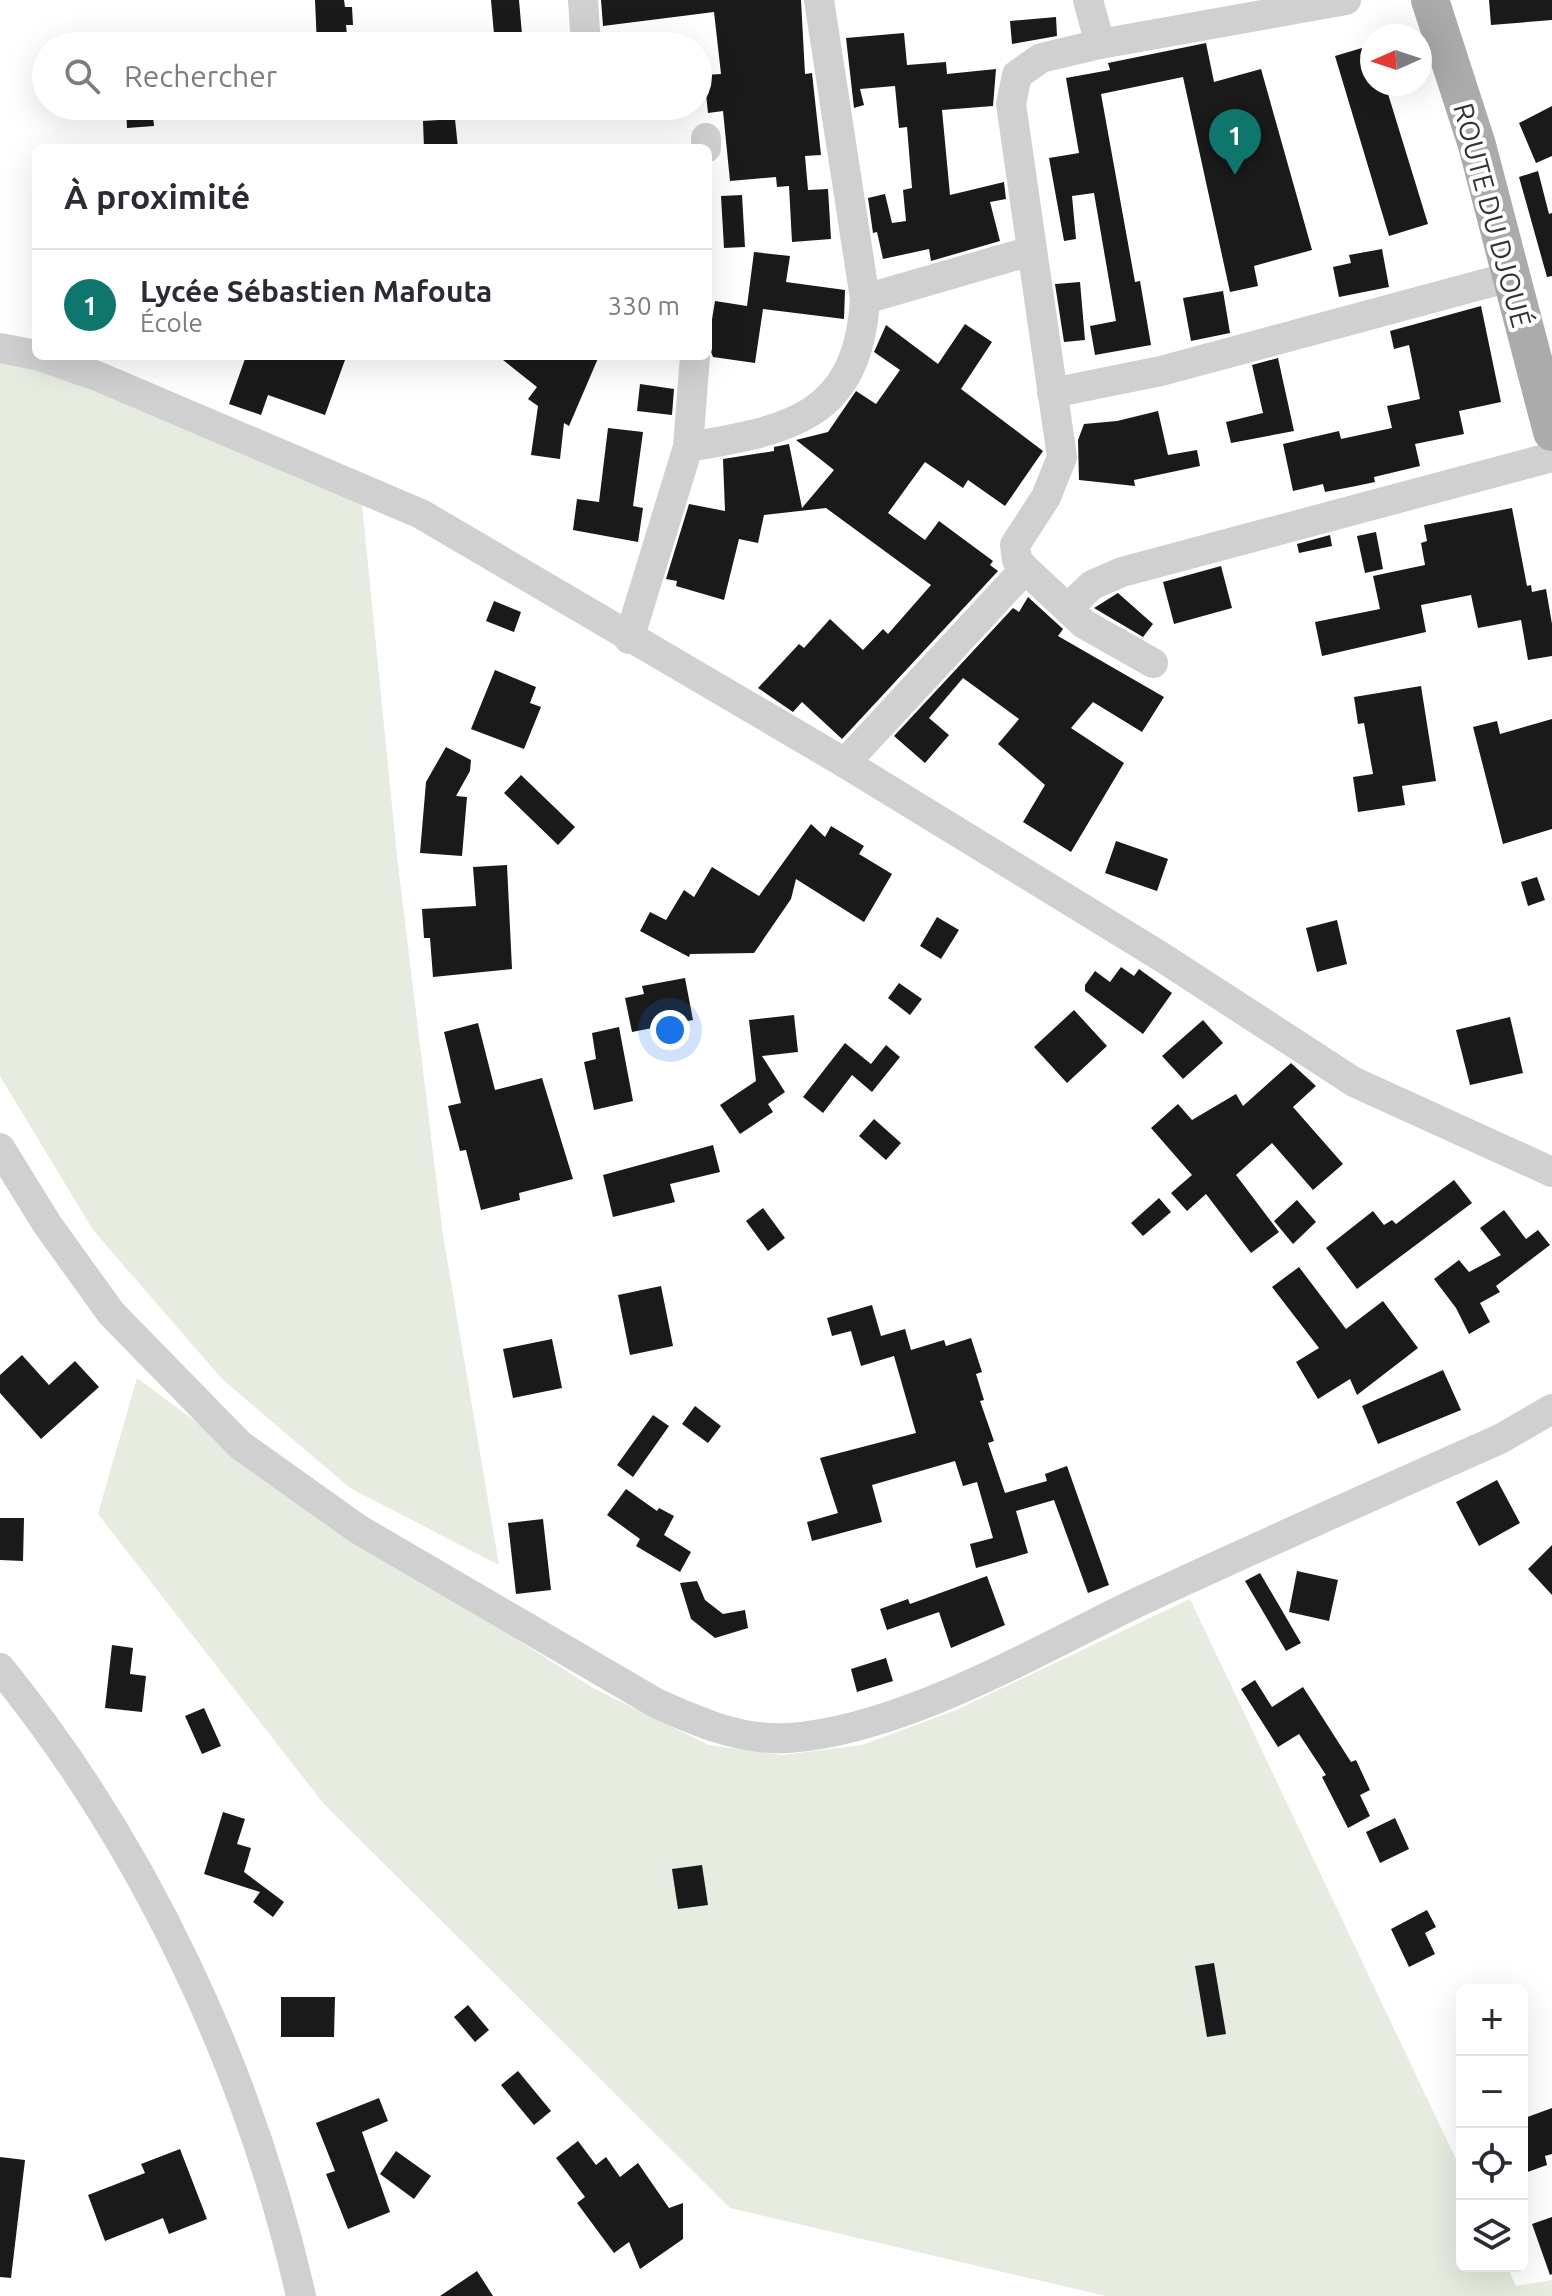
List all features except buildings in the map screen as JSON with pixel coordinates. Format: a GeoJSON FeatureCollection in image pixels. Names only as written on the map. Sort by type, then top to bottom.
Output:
{"type":"FeatureCollection","features":[{"type":"Feature","properties":{"kind":"main road","name":"ROUTE DU DJOUÉ"},"geometry":{"type":"LineString","coordinates":[[1430,0],[1477,145],[1552,432]]}},
{"type":"Feature","properties":{"kind":"street"},"geometry":{"type":"LineString","coordinates":[[583,0],[585,31]]}},
{"type":"Feature","properties":{"kind":"street"},"geometry":{"type":"LineString","coordinates":[[688,447],[771,431],[797,422],[826,401],[852,367],[863,336],[865,299],[819,0]]}},
{"type":"Feature","properties":{"kind":"street"},"geometry":{"type":"LineString","coordinates":[[1088,0],[1100,44]]}},
{"type":"Feature","properties":{"kind":"street"},"geometry":{"type":"LineString","coordinates":[[1153,663],[1084,624],[1017,560],[1015,545],[1046,497],[1062,457],[1011,104],[1012,87],[1017,75],[1027,65],[1100,44],[1346,0]]}},
{"type":"Feature","properties":{"kind":"street"},"geometry":{"type":"LineString","coordinates":[[865,299],[1031,251]]}},
{"type":"Feature","properties":{"kind":"street"},"geometry":{"type":"LineString","coordinates":[[1052,393],[1161,371],[1510,277]]}},
{"type":"Feature","properties":{"kind":"street"},"geometry":{"type":"LineString","coordinates":[[0,348],[32,354]]}},
{"type":"Feature","properties":{"kind":"street"},"geometry":{"type":"LineString","coordinates":[[52,360],[97,376],[421,514],[629,639],[845,763],[1160,956],[1354,1082],[1552,1172]]}},
{"type":"Feature","properties":{"kind":"street"},"geometry":{"type":"LineString","coordinates":[[629,639],[688,447],[695,360]]}},
{"type":"Feature","properties":{"kind":"street"},"geometry":{"type":"LineString","coordinates":[[1068,608],[1092,585],[1122,572],[1552,457]]}},
{"type":"Feature","properties":{"kind":"street"},"geometry":{"type":"LineString","coordinates":[[845,763],[1025,569]]}},
{"type":"Feature","properties":{"kind":"street"},"geometry":{"type":"LineString","coordinates":[[0,1148],[47,1224],[111,1313],[240,1445],[358,1529],[656,1703],[697,1722],[733,1733],[786,1738],[808,1735],[921,1703],[1500,1439],[1552,1409]]}},
{"type":"Feature","properties":{"kind":"street"},"geometry":{"type":"LineString","coordinates":[[0,1668],[29,1705],[101,1814],[172,1934],[237,2087],[284,2226],[301,2296]]}},
{"type":"Feature","properties":{"kind":"shaded area"},"geometry":{"type":"Polygon","coordinates":[[[0,361],[32,362],[362,504],[397,856],[443,1235],[499,1565],[350,1488],[222,1379],[93,1230],[0,1076],[0,361]]]}},
{"type":"Feature","properties":{"kind":"shaded area"},"geometry":{"type":"Polygon","coordinates":[[[137,1378],[323,1516],[595,1689],[709,1745],[783,1755],[862,1745],[956,1710],[1190,1599],[1456,2159],[1456,2272],[1510,2272],[1516,2286],[1552,2280],[1552,2296],[1106,2296],[730,2208],[324,1804],[98,1514],[137,1378]]]}},
{"type":"Feature","properties":{"kind":"place","name":"Lycée Sébastien Mafouta"},"geometry":{"type":"Point","coordinates":[1235,175]}}]}
